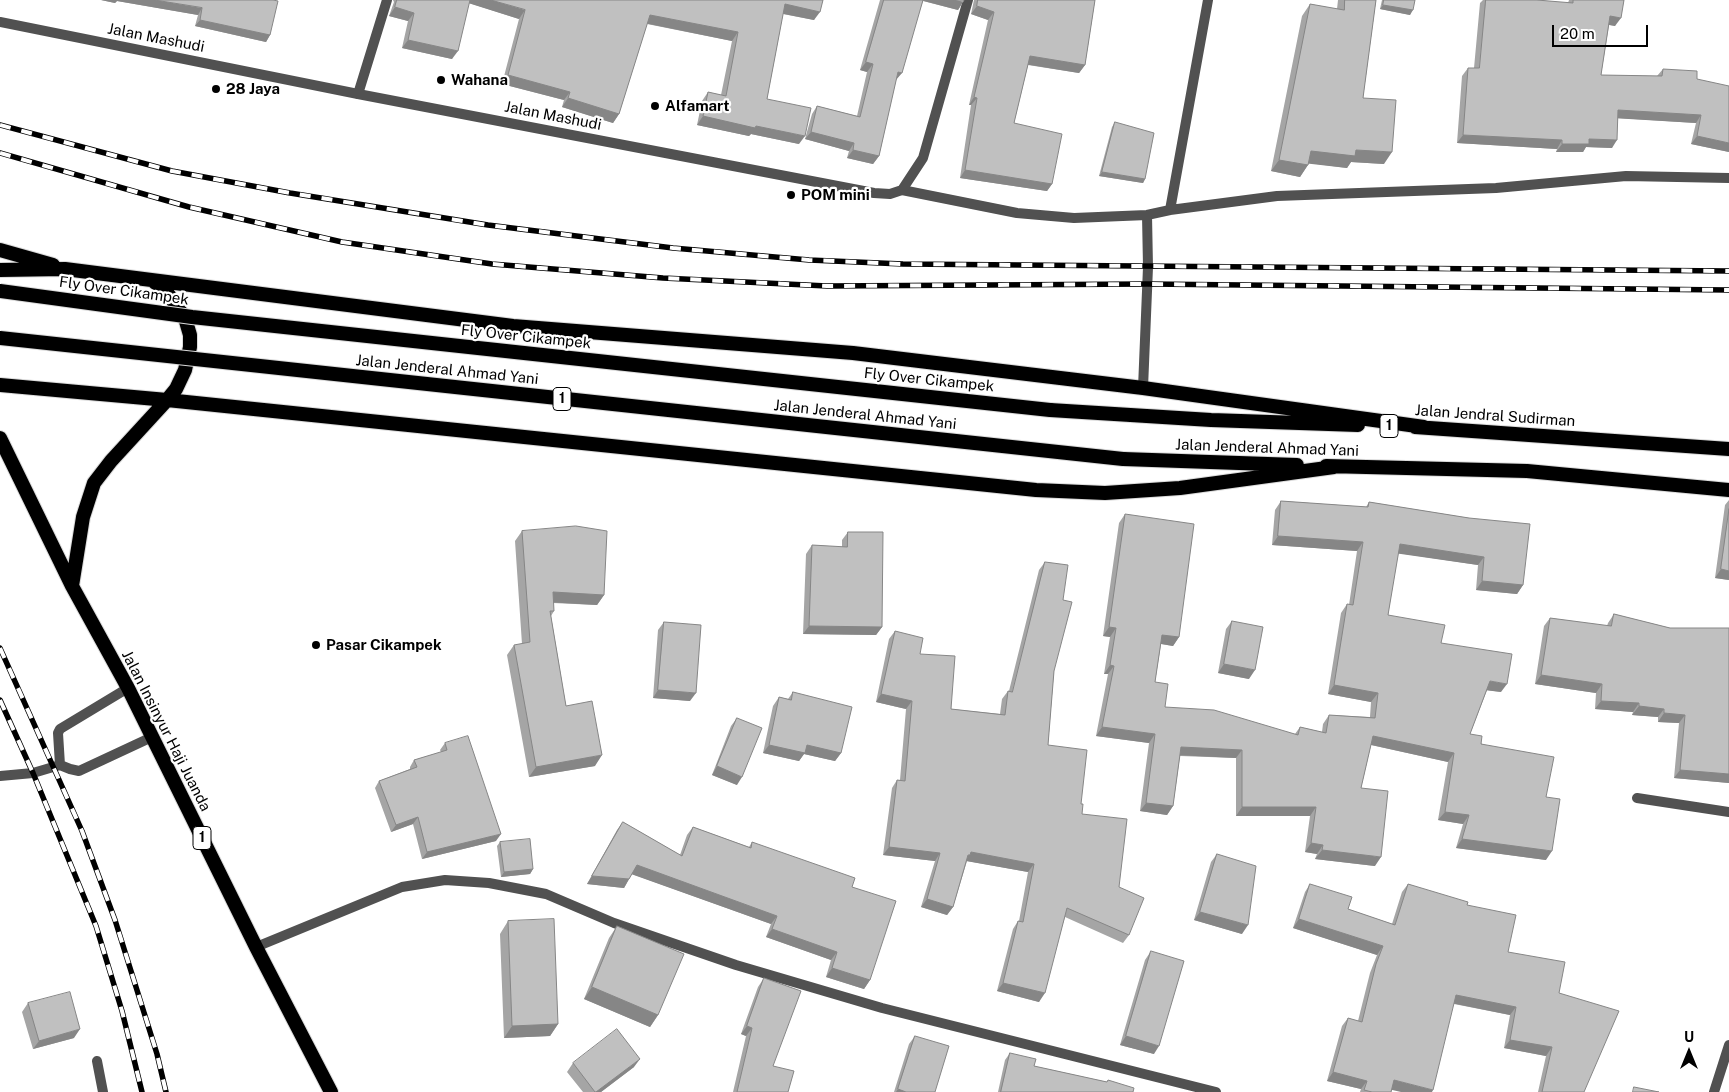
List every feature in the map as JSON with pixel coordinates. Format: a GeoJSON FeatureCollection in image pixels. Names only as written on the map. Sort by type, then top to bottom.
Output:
{"type":"FeatureCollection","features":[{"type":"Feature","properties":{"kind":"highway"},"geometry":{"type":"LineString","coordinates":[[0,250],[65,269],[513,326],[853,354],[1142,388],[1424,427]]}},
{"type":"Feature","properties":{"kind":"highway"},"geometry":{"type":"LineString","coordinates":[[0,270],[65,269]]}},
{"type":"Feature","properties":{"kind":"highway"},"geometry":{"type":"LineString","coordinates":[[72,586],[83,516],[94,482],[176,389],[185,370],[190,346],[190,335],[186,318],[166,291],[153,281]]}},
{"type":"Feature","properties":{"kind":"highway","name":"Fly Over Cikampek"},"geometry":{"type":"LineString","coordinates":[[0,291],[212,319],[1050,410]]}},
{"type":"Feature","properties":{"kind":"highway","name":"Jalan Jenderal Ahmad Yani"},"geometry":{"type":"LineString","coordinates":[[0,338],[1123,459],[1334,467],[1527,471],[1729,490]]}},
{"type":"Feature","properties":{"kind":"highway"},"geometry":{"type":"LineString","coordinates":[[0,385],[167,400],[1036,490],[1105,493],[1180,488],[1334,467]]}},
{"type":"Feature","properties":{"kind":"highway","name":"Jalan Jendral Sudirman"},"geometry":{"type":"LineString","coordinates":[[1050,410],[1210,420],[1424,427],[1729,449]]}},
{"type":"Feature","properties":{"kind":"highway","name":"Jalan Insinyur Haji Juanda"},"geometry":{"type":"LineString","coordinates":[[0,438],[72,586],[128,688],[256,947],[331,1092]]}},
{"type":"Feature","properties":{"kind":"street"},"geometry":{"type":"LineString","coordinates":[[358,94],[387,0]]}},
{"type":"Feature","properties":{"kind":"street"},"geometry":{"type":"LineString","coordinates":[[902,190],[922,158],[968,0]]}},
{"type":"Feature","properties":{"kind":"street"},"geometry":{"type":"LineString","coordinates":[[1170,210],[1208,0]]}},
{"type":"Feature","properties":{"kind":"street","name":"Jalan Mashudi"},"geometry":{"type":"LineString","coordinates":[[0,22],[358,94],[874,193],[890,194],[902,190],[1017,213],[1074,218],[1147,215],[1170,210],[1278,196],[1496,188],[1626,176],[1729,178]]}},
{"type":"Feature","properties":{"kind":"street"},"geometry":{"type":"LineString","coordinates":[[1142,388],[1148,267],[1147,215]]}},
{"type":"Feature","properties":{"kind":"street"},"geometry":{"type":"LineString","coordinates":[[60,765],[58,733],[60,729],[128,688]]}},
{"type":"Feature","properties":{"kind":"street"},"geometry":{"type":"LineString","coordinates":[[0,776],[33,773],[60,765],[79,771],[152,737]]}},
{"type":"Feature","properties":{"kind":"street"},"geometry":{"type":"LineString","coordinates":[[1637,798],[1729,812]]}},
{"type":"Feature","properties":{"kind":"street"},"geometry":{"type":"LineString","coordinates":[[256,947],[402,887],[445,880],[490,882],[546,894],[614,923],[736,965],[873,1005],[1216,1092]]}},
{"type":"Feature","properties":{"kind":"street"},"geometry":{"type":"LineString","coordinates":[[1714,1092],[1729,1045]]}},
{"type":"Feature","properties":{"kind":"street"},"geometry":{"type":"LineString","coordinates":[[97,1061],[103,1092]]}},
{"type":"Feature","properties":{"kind":"building"},"geometry":{"type":"Polygon","coordinates":[[[155,0],[278,1],[270,35],[200,20],[202,8],[155,0]]]}},
{"type":"Feature","properties":{"kind":"building"},"geometry":{"type":"Polygon","coordinates":[[[397,0],[470,0],[458,51],[408,40],[414,13],[395,7],[397,0]]]}},
{"type":"Feature","properties":{"kind":"building"},"geometry":{"type":"Polygon","coordinates":[[[491,0],[823,0],[820,12],[785,4],[767,99],[811,108],[805,136],[756,126],[755,128],[703,116],[708,92],[726,96],[738,32],[650,15],[619,114],[568,98],[570,92],[508,75],[525,10],[491,0]]]}},
{"type":"Feature","properties":{"kind":"building"},"geometry":{"type":"Polygon","coordinates":[[[884,0],[923,0],[902,73],[898,72],[879,156],[853,150],[854,143],[811,132],[817,106],[860,117],[873,64],[866,62],[884,0]]]}},
{"type":"Feature","properties":{"kind":"building"},"geometry":{"type":"Polygon","coordinates":[[[978,0],[1095,0],[1085,65],[1030,56],[1014,123],[1062,134],[1052,184],[965,170],[977,98],[974,97],[994,12],[977,6],[978,0]]]}},
{"type":"Feature","properties":{"kind":"building"},"geometry":{"type":"Polygon","coordinates":[[[1345,0],[1376,0],[1363,98],[1396,100],[1392,152],[1356,150],[1355,156],[1311,151],[1308,165],[1279,160],[1310,4],[1344,10],[1345,0]]]}},
{"type":"Feature","properties":{"kind":"building"},"geometry":{"type":"Polygon","coordinates":[[[1384,0],[1415,0],[1413,10],[1383,5],[1384,0]]]}},
{"type":"Feature","properties":{"kind":"building"},"geometry":{"type":"Polygon","coordinates":[[[1486,0],[1537,0],[1573,3],[1573,0],[1624,0],[1621,18],[1610,16],[1601,75],[1662,76],[1663,69],[1697,71],[1697,79],[1729,86],[1729,143],[1697,136],[1701,115],[1618,110],[1617,140],[1589,139],[1589,144],[1562,144],[1562,140],[1463,135],[1468,68],[1479,68],[1486,0]]]}},
{"type":"Feature","properties":{"kind":"building"},"geometry":{"type":"Polygon","coordinates":[[[1115,122],[1154,133],[1145,179],[1102,172],[1115,122]]]}},
{"type":"Feature","properties":{"kind":"building"},"geometry":{"type":"Polygon","coordinates":[[[1281,501],[1368,507],[1369,502],[1469,518],[1530,524],[1523,585],[1482,581],[1484,557],[1400,544],[1388,615],[1445,625],[1441,643],[1512,654],[1507,684],[1490,681],[1470,734],[1482,736],[1481,744],[1554,757],[1546,797],[1560,799],[1552,851],[1462,839],[1469,815],[1445,812],[1454,753],[1373,736],[1361,788],[1388,791],[1381,857],[1322,850],[1323,845],[1311,843],[1316,807],[1242,807],[1242,750],[1181,747],[1173,806],[1146,803],[1155,734],[1102,727],[1114,666],[1110,665],[1116,628],[1109,627],[1125,514],[1194,524],[1179,637],[1162,635],[1155,682],[1168,684],[1165,707],[1214,710],[1298,735],[1300,727],[1326,733],[1329,715],[1375,718],[1378,693],[1334,685],[1347,604],[1353,605],[1363,542],[1278,536],[1281,501]]]}},
{"type":"Feature","properties":{"kind":"building"},"geometry":{"type":"Polygon","coordinates":[[[1729,509],[1729,571],[1721,569],[1729,509]]]}},
{"type":"Feature","properties":{"kind":"building"},"geometry":{"type":"Polygon","coordinates":[[[576,526],[607,531],[604,595],[553,592],[554,611],[550,611],[566,706],[592,701],[602,755],[536,767],[514,645],[530,642],[522,531],[576,526]]]}},
{"type":"Feature","properties":{"kind":"building"},"geometry":{"type":"Polygon","coordinates":[[[848,532],[883,532],[882,627],[809,626],[812,545],[847,547],[848,532]]]}},
{"type":"Feature","properties":{"kind":"building"},"geometry":{"type":"Polygon","coordinates":[[[1045,562],[1068,565],[1063,600],[1072,602],[1054,671],[1048,745],[1087,750],[1081,804],[1083,804],[1082,814],[1127,819],[1119,887],[1144,898],[1129,935],[1067,908],[1045,993],[1003,983],[1018,921],[1023,922],[1034,864],[971,852],[968,855],[953,907],[927,899],[940,853],[889,847],[897,780],[905,781],[912,701],[881,694],[895,631],[923,638],[920,654],[955,656],[951,709],[1005,715],[1008,691],[1012,692],[1045,562]]]}},
{"type":"Feature","properties":{"kind":"building"},"geometry":{"type":"Polygon","coordinates":[[[1614,614],[1670,628],[1729,628],[1729,774],[1680,770],[1685,715],[1664,713],[1664,709],[1639,706],[1639,703],[1601,701],[1602,684],[1541,675],[1550,618],[1611,626],[1614,614]]]}},
{"type":"Feature","properties":{"kind":"building"},"geometry":{"type":"Polygon","coordinates":[[[1232,621],[1263,627],[1255,670],[1224,664],[1232,621]]]}},
{"type":"Feature","properties":{"kind":"building"},"geometry":{"type":"Polygon","coordinates":[[[664,622],[701,625],[696,693],[658,690],[664,622]]]}},
{"type":"Feature","properties":{"kind":"building"},"geometry":{"type":"Polygon","coordinates":[[[793,692],[852,707],[841,753],[807,745],[805,753],[769,745],[779,697],[791,700],[793,692]]]}},
{"type":"Feature","properties":{"kind":"building"},"geometry":{"type":"Polygon","coordinates":[[[737,718],[762,728],[742,777],[717,766],[737,718]]]}},
{"type":"Feature","properties":{"kind":"building"},"geometry":{"type":"Polygon","coordinates":[[[468,736],[501,834],[427,852],[418,817],[396,825],[379,781],[417,767],[414,760],[447,750],[445,743],[468,736]]]}},
{"type":"Feature","properties":{"kind":"building"},"geometry":{"type":"Polygon","coordinates":[[[623,822],[682,856],[693,827],[751,848],[752,842],[855,878],[852,887],[896,901],[870,980],[832,968],[837,952],[772,929],[777,916],[637,865],[629,879],[592,876],[623,822]]]}},
{"type":"Feature","properties":{"kind":"building"},"geometry":{"type":"Polygon","coordinates":[[[530,839],[533,869],[504,872],[500,842],[530,839]]]}},
{"type":"Feature","properties":{"kind":"building"},"geometry":{"type":"Polygon","coordinates":[[[1217,854],[1256,866],[1248,925],[1200,912],[1217,854]]]}},
{"type":"Feature","properties":{"kind":"building"},"geometry":{"type":"Polygon","coordinates":[[[1310,884],[1352,897],[1348,909],[1395,925],[1408,884],[1468,902],[1467,905],[1516,915],[1508,952],[1565,962],[1559,993],[1619,1011],[1584,1092],[1542,1092],[1552,1047],[1510,1040],[1516,1007],[1456,995],[1433,1090],[1394,1080],[1391,1092],[1372,1092],[1364,1090],[1367,1081],[1333,1072],[1348,1018],[1362,1022],[1376,964],[1383,946],[1299,919],[1310,884]]]}},
{"type":"Feature","properties":{"kind":"building"},"geometry":{"type":"Polygon","coordinates":[[[554,919],[558,1024],[512,1026],[508,921],[554,919]]]}},
{"type":"Feature","properties":{"kind":"building"},"geometry":{"type":"Polygon","coordinates":[[[617,926],[684,954],[658,1015],[592,987],[617,926]]]}},
{"type":"Feature","properties":{"kind":"building"},"geometry":{"type":"Polygon","coordinates":[[[1151,951],[1184,961],[1159,1046],[1126,1036],[1151,951]]]}},
{"type":"Feature","properties":{"kind":"building"},"geometry":{"type":"Polygon","coordinates":[[[764,978],[801,991],[773,1066],[794,1071],[788,1092],[737,1092],[752,1028],[747,1026],[764,978]]]}},
{"type":"Feature","properties":{"kind":"building"},"geometry":{"type":"Polygon","coordinates":[[[70,992],[80,1029],[39,1041],[28,1003],[70,992]]]}},
{"type":"Feature","properties":{"kind":"building"},"geometry":{"type":"Polygon","coordinates":[[[617,1029],[640,1059],[595,1092],[573,1063],[617,1029]]]}},
{"type":"Feature","properties":{"kind":"building"},"geometry":{"type":"Polygon","coordinates":[[[915,1036],[949,1046],[935,1092],[906,1092],[898,1089],[915,1036]]]}},
{"type":"Feature","properties":{"kind":"building"},"geometry":{"type":"Polygon","coordinates":[[[1010,1053],[1036,1059],[1034,1066],[1107,1082],[1108,1080],[1134,1088],[1133,1092],[1001,1092],[1010,1053]]]}},
{"type":"Feature","properties":{"kind":"building"},"geometry":{"type":"Polygon","coordinates":[[[1634,1087],[1659,1092],[1633,1092],[1634,1087]]]}},
{"type":"Feature","properties":{"kind":"railway"},"geometry":{"type":"LineString","coordinates":[[0,125],[172,171],[290,193],[488,225],[673,248],[809,260],[903,264],[1729,271]]}},
{"type":"Feature","properties":{"kind":"railway"},"geometry":{"type":"LineString","coordinates":[[0,153],[189,207],[342,242],[492,264],[663,278],[827,286],[1147,284],[1729,290]]}},
{"type":"Feature","properties":{"kind":"railway"},"geometry":{"type":"LineString","coordinates":[[0,648],[82,831],[115,920],[157,1054],[166,1092]]}},
{"type":"Feature","properties":{"kind":"railway"},"geometry":{"type":"LineString","coordinates":[[0,700],[33,773],[96,926],[122,1011],[142,1092]]}},
{"type":"Feature","properties":{"kind":"place","name":"Wahana"},"geometry":{"type":"Point","coordinates":[441,80]}},
{"type":"Feature","properties":{"kind":"place","name":"28 Jaya"},"geometry":{"type":"Point","coordinates":[216,89]}},
{"type":"Feature","properties":{"kind":"place","name":"Alfamart"},"geometry":{"type":"Point","coordinates":[655,106]}},
{"type":"Feature","properties":{"kind":"place","name":"POM mini"},"geometry":{"type":"Point","coordinates":[791,195]}},
{"type":"Feature","properties":{"kind":"place","name":"Pasar Cikampek"},"geometry":{"type":"Point","coordinates":[316,645]}}]}
